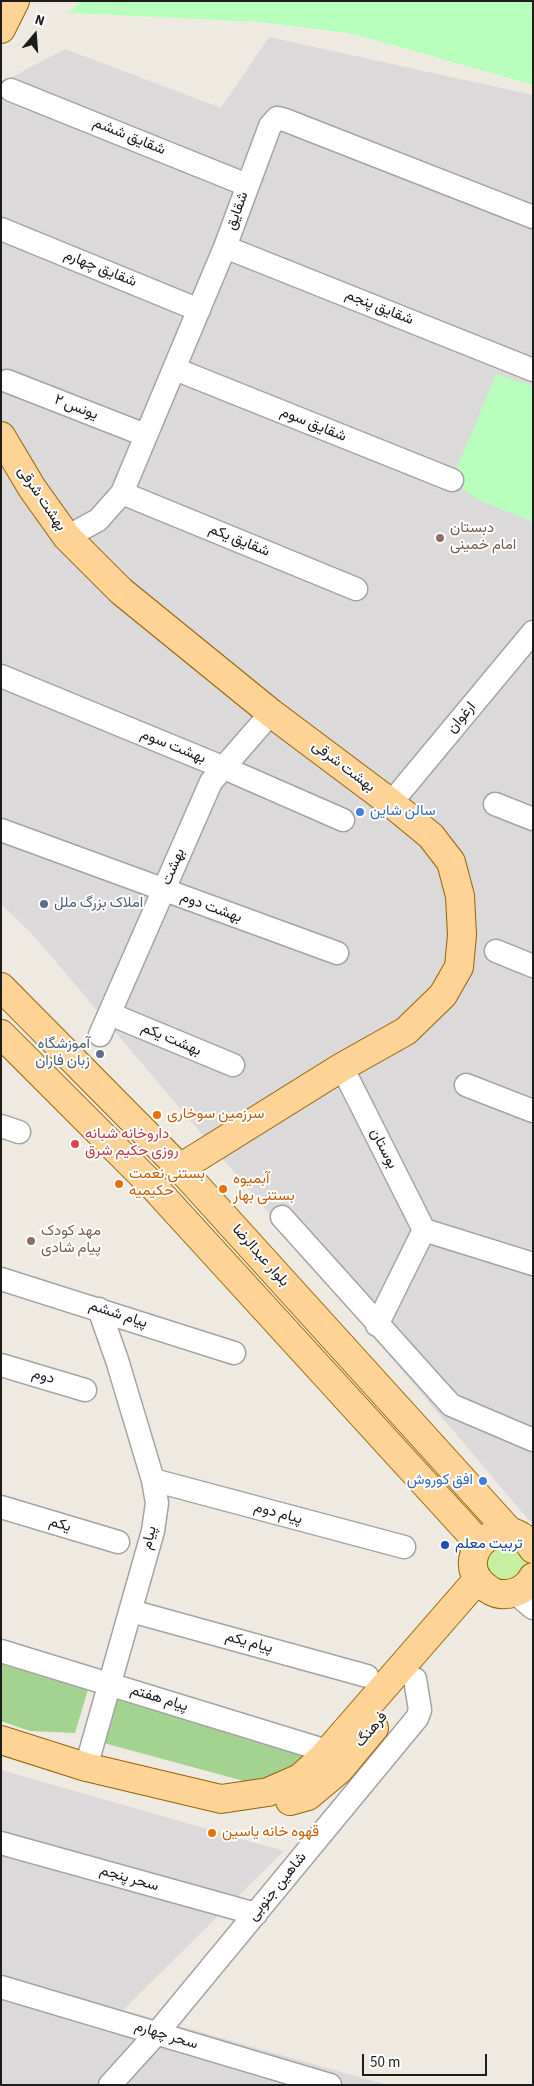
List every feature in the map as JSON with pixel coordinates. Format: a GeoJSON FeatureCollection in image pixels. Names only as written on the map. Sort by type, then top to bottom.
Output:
{"type":"FeatureCollection","features":[{"type":"Feature","properties":{"kind":"main road"},"geometry":{"type":"LineString","coordinates":[[1,29],[15,1]]}},
{"type":"Feature","properties":{"kind":"main road","name":"بهشت شرقی"},"geometry":{"type":"LineString","coordinates":[[1,436],[32,488],[67,537],[121,591],[271,713],[391,803],[431,836],[451,862],[460,896],[462,934],[458,967],[443,995],[406,1031],[342,1068],[180,1168]]}},
{"type":"Feature","properties":{"kind":"main road","name":"بلوار عبدالرضا"},"geometry":{"type":"LineString","coordinates":[[1,987],[180,1168],[510,1532],[520,1536],[533,1549]]}},
{"type":"Feature","properties":{"kind":"main road"},"geometry":{"type":"LineString","coordinates":[[1,1034],[152,1186],[480,1544]]}},
{"type":"Feature","properties":{"kind":"main road"},"geometry":{"type":"LineString","coordinates":[[509,1590],[474,1571],[473,1561],[480,1544],[493,1534],[510,1532]]}},
{"type":"Feature","properties":{"kind":"main road","name":"فرهنگ"},"geometry":{"type":"LineString","coordinates":[[1,1740],[86,1767],[228,1803],[272,1807],[308,1796],[339,1770],[415,1679],[509,1590]]}},
{"type":"Feature","properties":{"kind":"main road","name":"فرهنگ"},"geometry":{"type":"LineString","coordinates":[[228,1803],[268,1792],[300,1778],[348,1731],[509,1590]]}},
{"type":"Feature","properties":{"kind":"street","name":"شقایق ششم"},"geometry":{"type":"LineString","coordinates":[[11,90],[247,185]]}},
{"type":"Feature","properties":{"kind":"street","name":"شقایق"},"geometry":{"type":"LineString","coordinates":[[67,537],[98,520],[122,492],[225,246],[270,126],[277,118],[533,217]]}},
{"type":"Feature","properties":{"kind":"street","name":"شقایق چهارم"},"geometry":{"type":"LineString","coordinates":[[1,229],[199,310]]}},
{"type":"Feature","properties":{"kind":"street","name":"شقایق پنجم"},"geometry":{"type":"LineString","coordinates":[[225,246],[533,370]]}},
{"type":"Feature","properties":{"kind":"street","name":"شقایق سوم"},"geometry":{"type":"LineString","coordinates":[[175,369],[452,480]]}},
{"type":"Feature","properties":{"kind":"street","name":"یونس ۲"},"geometry":{"type":"LineString","coordinates":[[7,381],[145,434]]}},
{"type":"Feature","properties":{"kind":"street","name":"شقایق یکم"},"geometry":{"type":"LineString","coordinates":[[122,492],[356,589]]}},
{"type":"Feature","properties":{"kind":"street","name":"ارغوان"},"geometry":{"type":"LineString","coordinates":[[391,803],[533,632]]}},
{"type":"Feature","properties":{"kind":"street","name":"بهشت سوم"},"geometry":{"type":"LineString","coordinates":[[1,676],[222,767],[343,820]]}},
{"type":"Feature","properties":{"kind":"street","name":"بهشت"},"geometry":{"type":"LineString","coordinates":[[100,1035],[211,782],[222,767],[271,713]]}},
{"type":"Feature","properties":{"kind":"street"},"geometry":{"type":"LineString","coordinates":[[495,804],[533,819]]}},
{"type":"Feature","properties":{"kind":"street","name":"بهشت دوم"},"geometry":{"type":"LineString","coordinates":[[1,830],[336,953]]}},
{"type":"Feature","properties":{"kind":"street"},"geometry":{"type":"LineString","coordinates":[[496,951],[533,966]]}},
{"type":"Feature","properties":{"kind":"street","name":"بهشت یکم"},"geometry":{"type":"LineString","coordinates":[[110,1014],[233,1065]]}},
{"type":"Feature","properties":{"kind":"street","name":"بوستان"},"geometry":{"type":"LineString","coordinates":[[342,1068],[424,1230]]}},
{"type":"Feature","properties":{"kind":"street"},"geometry":{"type":"LineString","coordinates":[[466,1085],[533,1111]]}},
{"type":"Feature","properties":{"kind":"street"},"geometry":{"type":"LineString","coordinates":[[152,1186],[180,1168]]}},
{"type":"Feature","properties":{"kind":"street"},"geometry":{"type":"LineString","coordinates":[[282,1218],[451,1405],[533,1440]]}},
{"type":"Feature","properties":{"kind":"street"},"geometry":{"type":"LineString","coordinates":[[377,1325],[424,1230],[533,1264]]}},
{"type":"Feature","properties":{"kind":"street","name":"پیام ششم"},"geometry":{"type":"LineString","coordinates":[[1,1280],[99,1309],[234,1353]]}},
{"type":"Feature","properties":{"kind":"street","name":"پیام"},"geometry":{"type":"LineString","coordinates":[[86,1767],[153,1531],[157,1503],[153,1480],[120,1370],[99,1309]]}},
{"type":"Feature","properties":{"kind":"street","name":"دوم"},"geometry":{"type":"LineString","coordinates":[[1,1365],[85,1390]]}},
{"type":"Feature","properties":{"kind":"street","name":"پیام دوم"},"geometry":{"type":"LineString","coordinates":[[153,1480],[404,1547]]}},
{"type":"Feature","properties":{"kind":"street","name":"یکم"},"geometry":{"type":"LineString","coordinates":[[1,1507],[118,1542]]}},
{"type":"Feature","properties":{"kind":"street","name":"پیام یکم"},"geometry":{"type":"LineString","coordinates":[[130,1611],[367,1676]]}},
{"type":"Feature","properties":{"kind":"street","name":"پیام هفتم"},"geometry":{"type":"LineString","coordinates":[[1,1651],[317,1748]]}},
{"type":"Feature","properties":{"kind":"street","name":"شاهین جنوبی"},"geometry":{"type":"LineString","coordinates":[[110,2085],[157,2033],[417,1718],[420,1710],[415,1679]]}},
{"type":"Feature","properties":{"kind":"street","name":"سحر پنجم"},"geometry":{"type":"LineString","coordinates":[[1,1843],[256,1914]]}},
{"type":"Feature","properties":{"kind":"street","name":"سحر چهارم"},"geometry":{"type":"LineString","coordinates":[[1,1986],[330,2085]]}},
{"type":"Feature","properties":{"kind":"shaded area"},"geometry":{"type":"Polygon","coordinates":[[[269,37],[533,95],[533,1525],[33,935],[1,904],[1,83],[65,49],[221,108],[269,37]]]}},
{"type":"Feature","properties":{"kind":"shaded area"},"geometry":{"type":"Polygon","coordinates":[[[1,1770],[284,1851],[123,2010],[387,2085],[1,2085],[1,1770]]]}},
{"type":"Feature","properties":{"kind":"green space"},"geometry":{"type":"Polygon","coordinates":[[[80,1],[533,1],[533,85],[353,34],[260,22],[69,13],[80,1]]]}},
{"type":"Feature","properties":{"kind":"green space"},"geometry":{"type":"Polygon","coordinates":[[[496,374],[533,386],[533,522],[476,499],[452,480],[496,374]]]}},
{"type":"Feature","properties":{"kind":"green space"},"geometry":{"type":"Polygon","coordinates":[[[507,1542],[521,1552],[526,1561],[523,1570],[513,1583],[488,1577],[487,1554],[494,1548],[507,1542]]]}},
{"type":"Feature","properties":{"kind":"green space"},"geometry":{"type":"Polygon","coordinates":[[[1,1661],[90,1683],[75,1733],[30,1731],[1,1721],[1,1661]]]}},
{"type":"Feature","properties":{"kind":"green space"},"geometry":{"type":"Polygon","coordinates":[[[116,1697],[305,1751],[304,1767],[266,1787],[100,1742],[116,1697]]]}},
{"type":"Feature","properties":{"kind":"place","name":"دبستان امام خمینی"},"geometry":{"type":"Point","coordinates":[440,538]}},
{"type":"Feature","properties":{"kind":"place","name":"سالن شاین"},"geometry":{"type":"Point","coordinates":[360,812]}},
{"type":"Feature","properties":{"kind":"place","name":"املاک بزرگ ملل"},"geometry":{"type":"Point","coordinates":[44,904]}},
{"type":"Feature","properties":{"kind":"place","name":"آموزشگاه زبان فاران"},"geometry":{"type":"Point","coordinates":[100,1054]}},
{"type":"Feature","properties":{"kind":"place","name":"سرزمین سوخاری"},"geometry":{"type":"Point","coordinates":[157,1115]}},
{"type":"Feature","properties":{"kind":"place","name":"داروخانه شبانه روزی حکیم شرق"},"geometry":{"type":"Point","coordinates":[75,1144]}},
{"type":"Feature","properties":{"kind":"place","name":"بستنی نعمت حکیمیه"},"geometry":{"type":"Point","coordinates":[119,1184]}},
{"type":"Feature","properties":{"kind":"place","name":"آبمیوه بستنی بهار"},"geometry":{"type":"Point","coordinates":[223,1189]}},
{"type":"Feature","properties":{"kind":"place","name":"مهد کودک پیام شادی"},"geometry":{"type":"Point","coordinates":[31,1241]}},
{"type":"Feature","properties":{"kind":"place","name":"افق کوروش"},"geometry":{"type":"Point","coordinates":[483,1481]}},
{"type":"Feature","properties":{"kind":"place","name":"تربیت معلم"},"geometry":{"type":"Point","coordinates":[445,1545]}},
{"type":"Feature","properties":{"kind":"place","name":"قهوه خانه یاسین"},"geometry":{"type":"Point","coordinates":[212,1833]}}]}
